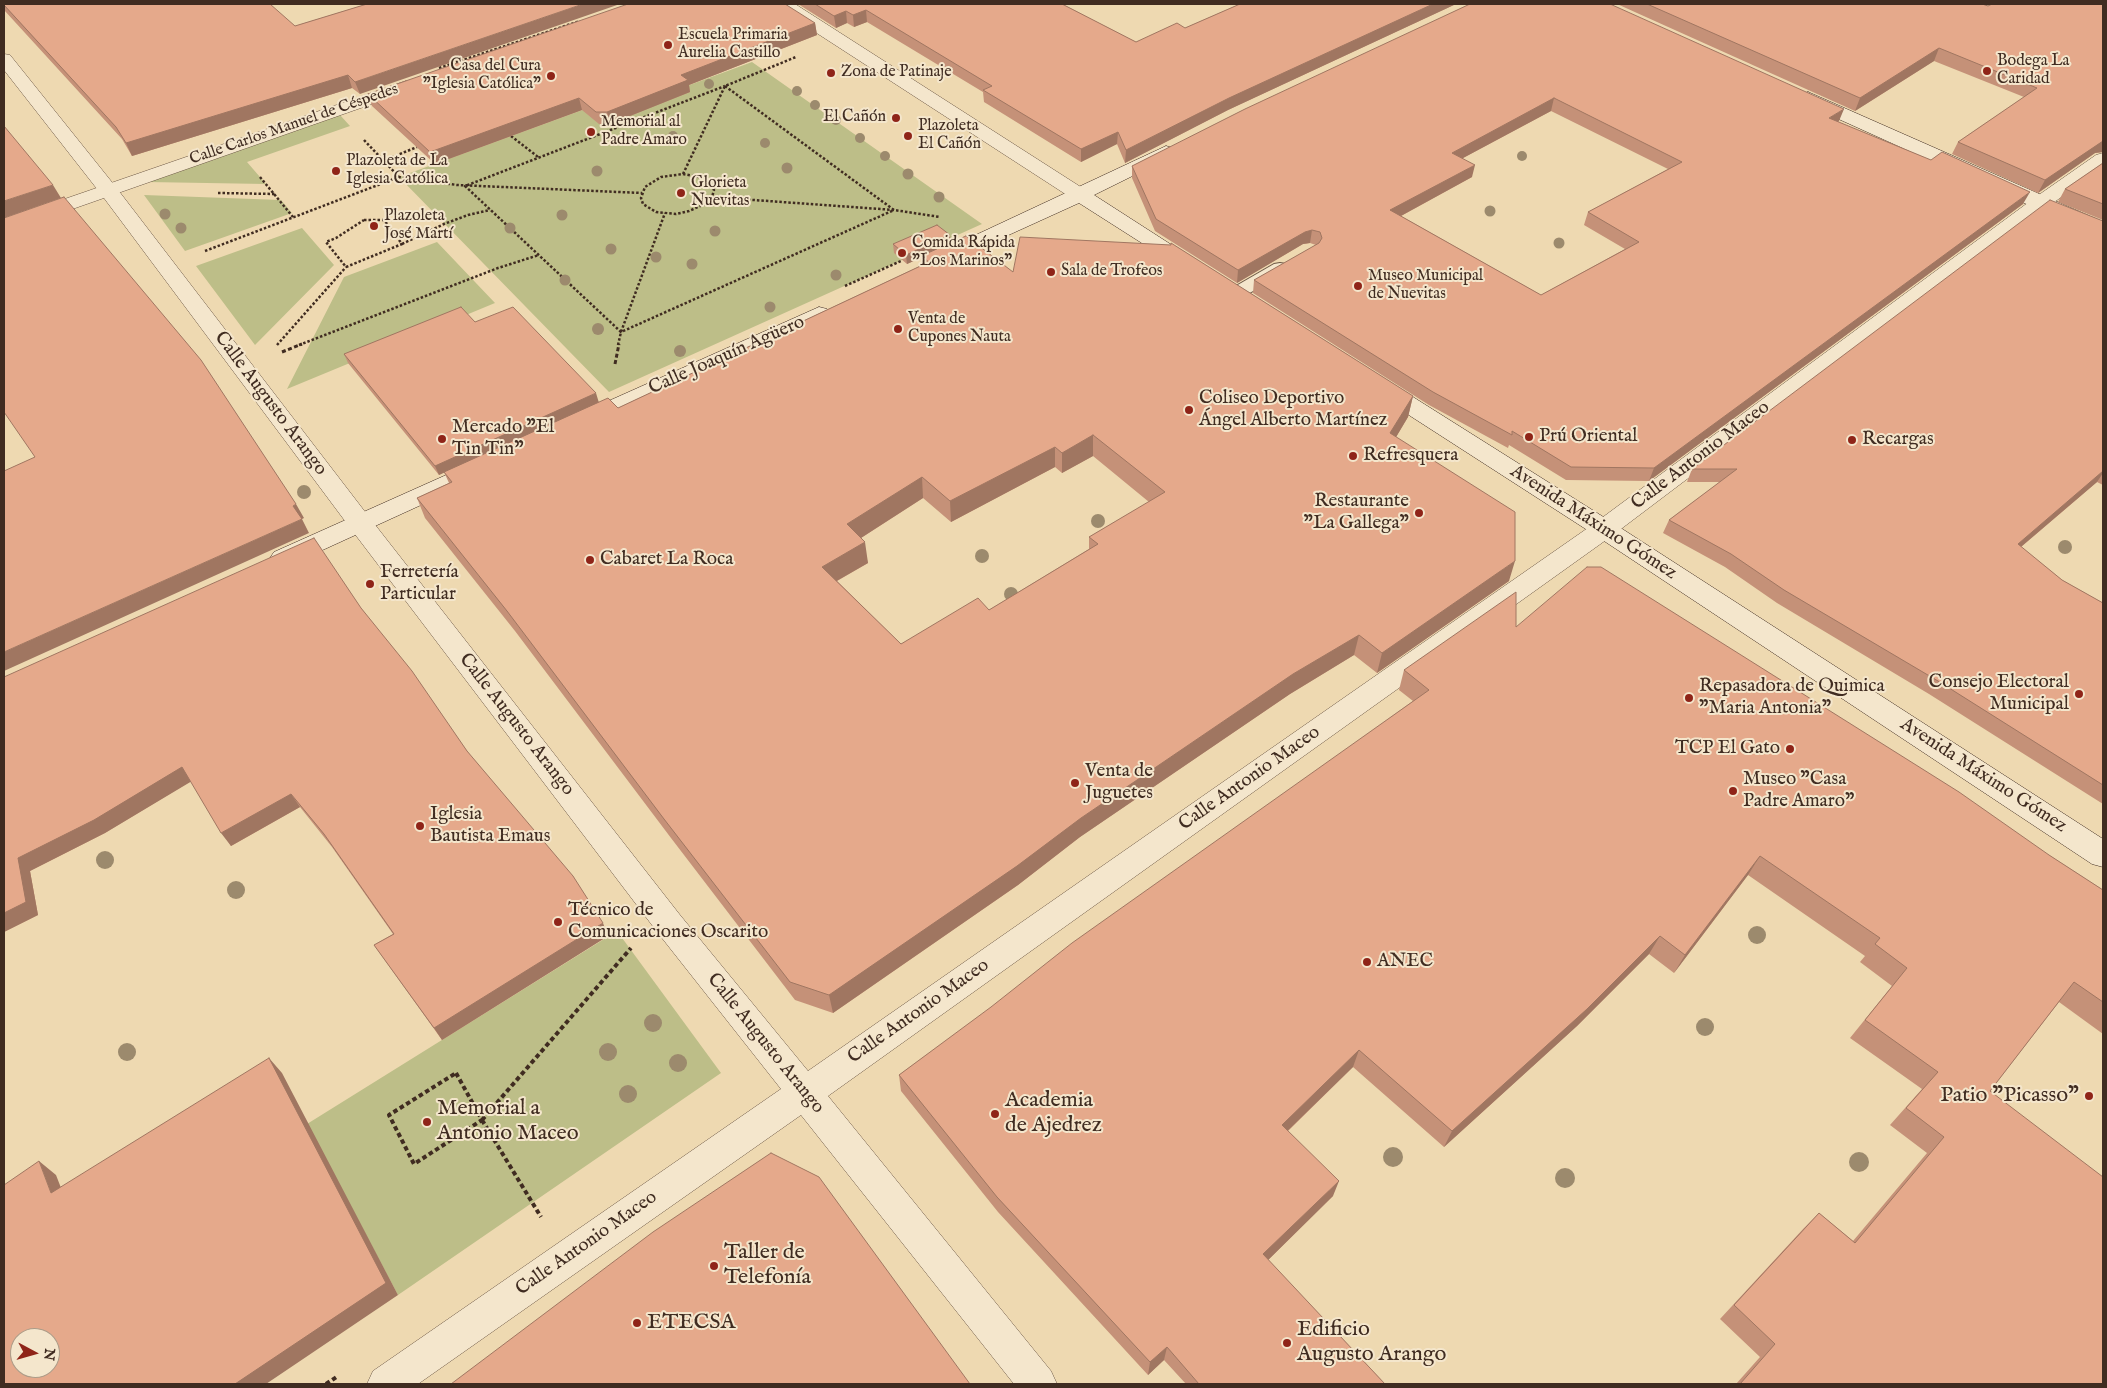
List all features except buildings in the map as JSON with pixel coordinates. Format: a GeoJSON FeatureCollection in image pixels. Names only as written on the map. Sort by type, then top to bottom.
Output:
{"type":"FeatureCollection","features":[{"type":"Feature","properties":{"kind":"street"},"geometry":{"type":"LineString","coordinates":[[784,4],[1227,289]]}},
{"type":"Feature","properties":{"kind":"street","name":"Calle Augusto Arango"},"geometry":{"type":"LineString","coordinates":[[4,59],[108,190],[360,523],[670,924],[1038,1384]]}},
{"type":"Feature","properties":{"kind":"street","name":"Calle Carlos Manuel de Céspedes"},"geometry":{"type":"LineString","coordinates":[[4,227],[421,81]]}},
{"type":"Feature","properties":{"kind":"street"},"geometry":{"type":"LineString","coordinates":[[1789,89],[2040,203],[2103,229]]}},
{"type":"Feature","properties":{"kind":"street"},"geometry":{"type":"LineString","coordinates":[[912,264],[1080,195],[1184,142]]}},
{"type":"Feature","properties":{"kind":"street","name":"Calle Antonio Maceo"},"geometry":{"type":"LineString","coordinates":[[386,1384],[804,1093],[1604,529],[2040,203],[2103,159]]}},
{"type":"Feature","properties":{"kind":"street","name":"Calle Joaquín Agüero"},"geometry":{"type":"LineString","coordinates":[[559,432],[840,296]]}},
{"type":"Feature","properties":{"kind":"street","name":"Avenida Máximo Gómez"},"geometry":{"type":"LineString","coordinates":[[1359,373],[1604,529],[2103,855]]}},
{"type":"Feature","properties":{"kind":"street"},"geometry":{"type":"LineString","coordinates":[[262,567],[505,457]]}},
{"type":"Feature","properties":{"kind":"lane"},"geometry":{"type":"LineString","coordinates":[[1227,289],[1295,259]]}},
{"type":"Feature","properties":{"kind":"path"},"geometry":{"type":"LineString","coordinates":[[465,186],[764,70]]}},
{"type":"Feature","properties":{"kind":"path"},"geometry":{"type":"LineString","coordinates":[[683,174],[725,86]]}},
{"type":"Feature","properties":{"kind":"path"},"geometry":{"type":"LineString","coordinates":[[725,86],[894,210]]}},
{"type":"Feature","properties":{"kind":"path"},"geometry":{"type":"LineString","coordinates":[[511,136],[538,157]]}},
{"type":"Feature","properties":{"kind":"path"},"geometry":{"type":"LineString","coordinates":[[384,161],[417,147]]}},
{"type":"Feature","properties":{"kind":"path"},"geometry":{"type":"LineString","coordinates":[[683,174],[704,178],[711,183],[714,190],[707,203],[688,212],[665,213],[648,208],[643,204],[642,193],[645,187],[653,181],[662,177],[683,174]]}},
{"type":"Feature","properties":{"kind":"path"},"geometry":{"type":"LineString","coordinates":[[164,266],[399,177],[465,186],[642,193]]}},
{"type":"Feature","properties":{"kind":"path"},"geometry":{"type":"LineString","coordinates":[[465,186],[621,332]]}},
{"type":"Feature","properties":{"kind":"path"},"geometry":{"type":"LineString","coordinates":[[712,196],[894,210]]}},
{"type":"Feature","properties":{"kind":"path"},"geometry":{"type":"LineString","coordinates":[[271,352],[346,267],[452,221],[491,210]]}},
{"type":"Feature","properties":{"kind":"path"},"geometry":{"type":"LineString","coordinates":[[621,332],[894,210]]}},
{"type":"Feature","properties":{"kind":"path"},"geometry":{"type":"LineString","coordinates":[[621,332],[665,213]]}},
{"type":"Feature","properties":{"kind":"path"},"geometry":{"type":"LineString","coordinates":[[346,267],[326,242],[336,238],[364,220],[384,220],[402,244]]}},
{"type":"Feature","properties":{"kind":"path"},"geometry":{"type":"LineString","coordinates":[[274,356],[490,271],[538,255]]}},
{"type":"Feature","properties":{"kind":"path"},"geometry":{"type":"LineString","coordinates":[[840,296],[912,264]]}},
{"type":"Feature","properties":{"kind":"path"},"geometry":{"type":"LineString","coordinates":[[536,1208],[482,1120],[456,1073],[389,1115],[414,1164],[482,1120],[627,950]]}},
{"type":"Feature","properties":{"kind":"path"},"geometry":{"type":"LineString","coordinates":[[326,1384],[342,1373]]}},
{"type":"Feature","properties":{"kind":"green space"},"geometry":{"type":"Polygon","coordinates":[[[752,62],[982,224],[609,392],[399,177],[648,86],[684,87],[752,62]]]}},
{"type":"Feature","properties":{"kind":"green space"},"geometry":{"type":"Polygon","coordinates":[[[340,115],[350,126],[247,162],[266,184],[147,182],[340,115]]]}},
{"type":"Feature","properties":{"kind":"green space"},"geometry":{"type":"Polygon","coordinates":[[[144,195],[281,200],[292,213],[185,251],[144,195]]]}},
{"type":"Feature","properties":{"kind":"green space"},"geometry":{"type":"Polygon","coordinates":[[[302,228],[334,265],[255,345],[196,266],[302,228]]]}},
{"type":"Feature","properties":{"kind":"green space"},"geometry":{"type":"Polygon","coordinates":[[[437,242],[495,303],[287,389],[344,277],[437,242]]]}},
{"type":"Feature","properties":{"kind":"green space"},"geometry":{"type":"Polygon","coordinates":[[[617,931],[721,1073],[398,1295],[307,1124],[617,931]]]}},
{"type":"Feature","properties":{"kind":"place","name":"Escuela Primaria Aurelia Castillo"},"geometry":{"type":"Point","coordinates":[668,45]}},
{"type":"Feature","properties":{"kind":"place","name":"Bodega La Caridad"},"geometry":{"type":"Point","coordinates":[1987,71]}},
{"type":"Feature","properties":{"kind":"place","name":"Zona de Patinaje"},"geometry":{"type":"Point","coordinates":[831,73]}},
{"type":"Feature","properties":{"kind":"place","name":"Casa del Cura \"Iglesia Católica\""},"geometry":{"type":"Point","coordinates":[551,76]}},
{"type":"Feature","properties":{"kind":"place","name":"El Cañón"},"geometry":{"type":"Point","coordinates":[896,118]}},
{"type":"Feature","properties":{"kind":"place","name":"Memorial al Padre Amaro"},"geometry":{"type":"Point","coordinates":[591,132]}},
{"type":"Feature","properties":{"kind":"place","name":"Plazoleta El Cañón"},"geometry":{"type":"Point","coordinates":[908,136]}},
{"type":"Feature","properties":{"kind":"place","name":"Plazoleta de La Iglesia Católica"},"geometry":{"type":"Point","coordinates":[336,171]}},
{"type":"Feature","properties":{"kind":"place","name":"Glorieta Nuevitas"},"geometry":{"type":"Point","coordinates":[681,193]}},
{"type":"Feature","properties":{"kind":"place","name":"Plazoleta José Martí"},"geometry":{"type":"Point","coordinates":[374,226]}},
{"type":"Feature","properties":{"kind":"place","name":"Comida Rápida \"Los Marinos\""},"geometry":{"type":"Point","coordinates":[902,253]}},
{"type":"Feature","properties":{"kind":"place","name":"Sala de Trofeos"},"geometry":{"type":"Point","coordinates":[1051,272]}},
{"type":"Feature","properties":{"kind":"place","name":"Museo Municipal de Nuevitas"},"geometry":{"type":"Point","coordinates":[1358,286]}},
{"type":"Feature","properties":{"kind":"place","name":"Venta de Cupones Nauta"},"geometry":{"type":"Point","coordinates":[898,329]}},
{"type":"Feature","properties":{"kind":"place","name":"Coliseo Deportivo Ángel Alberto Martínez"},"geometry":{"type":"Point","coordinates":[1189,410]}},
{"type":"Feature","properties":{"kind":"place","name":"Prú Oriental"},"geometry":{"type":"Point","coordinates":[1529,437]}},
{"type":"Feature","properties":{"kind":"place","name":"Mercado \"El Tin Tin\""},"geometry":{"type":"Point","coordinates":[442,439]}},
{"type":"Feature","properties":{"kind":"place","name":"Recargas"},"geometry":{"type":"Point","coordinates":[1852,440]}},
{"type":"Feature","properties":{"kind":"place","name":"Refresquera"},"geometry":{"type":"Point","coordinates":[1353,456]}},
{"type":"Feature","properties":{"kind":"place","name":"Restaurante \"La Gallega\""},"geometry":{"type":"Point","coordinates":[1419,513]}},
{"type":"Feature","properties":{"kind":"place","name":"Cabaret La Roca"},"geometry":{"type":"Point","coordinates":[590,560]}},
{"type":"Feature","properties":{"kind":"place","name":"Ferretería Particular"},"geometry":{"type":"Point","coordinates":[370,584]}},
{"type":"Feature","properties":{"kind":"place","name":"Consejo Electoral Municipal"},"geometry":{"type":"Point","coordinates":[2079,694]}},
{"type":"Feature","properties":{"kind":"place","name":"Repasadora de Quimica \"Maria Antonia\""},"geometry":{"type":"Point","coordinates":[1689,698]}},
{"type":"Feature","properties":{"kind":"place","name":"TCP El Gato"},"geometry":{"type":"Point","coordinates":[1790,749]}},
{"type":"Feature","properties":{"kind":"place","name":"Venta de Juguetes"},"geometry":{"type":"Point","coordinates":[1075,783]}},
{"type":"Feature","properties":{"kind":"place","name":"Museo \"Casa Padre Amaro\""},"geometry":{"type":"Point","coordinates":[1733,791]}},
{"type":"Feature","properties":{"kind":"place","name":"Iglesia Bautista Emaus"},"geometry":{"type":"Point","coordinates":[420,826]}},
{"type":"Feature","properties":{"kind":"place","name":"Técnico de Comunicaciones Oscarito"},"geometry":{"type":"Point","coordinates":[558,922]}},
{"type":"Feature","properties":{"kind":"place","name":"ANEC"},"geometry":{"type":"Point","coordinates":[1367,962]}},
{"type":"Feature","properties":{"kind":"place","name":"Patio \"Picasso\""},"geometry":{"type":"Point","coordinates":[2089,1096]}},
{"type":"Feature","properties":{"kind":"place","name":"Academia de Ajedrez"},"geometry":{"type":"Point","coordinates":[995,1114]}},
{"type":"Feature","properties":{"kind":"place","name":"Memorial a Antonio Maceo"},"geometry":{"type":"Point","coordinates":[427,1122]}},
{"type":"Feature","properties":{"kind":"place","name":"Taller de Telefonía"},"geometry":{"type":"Point","coordinates":[714,1266]}},
{"type":"Feature","properties":{"kind":"place","name":"ETECSA"},"geometry":{"type":"Point","coordinates":[637,1323]}},
{"type":"Feature","properties":{"kind":"place","name":"Edificio Augusto Arango"},"geometry":{"type":"Point","coordinates":[1287,1343]}}]}
